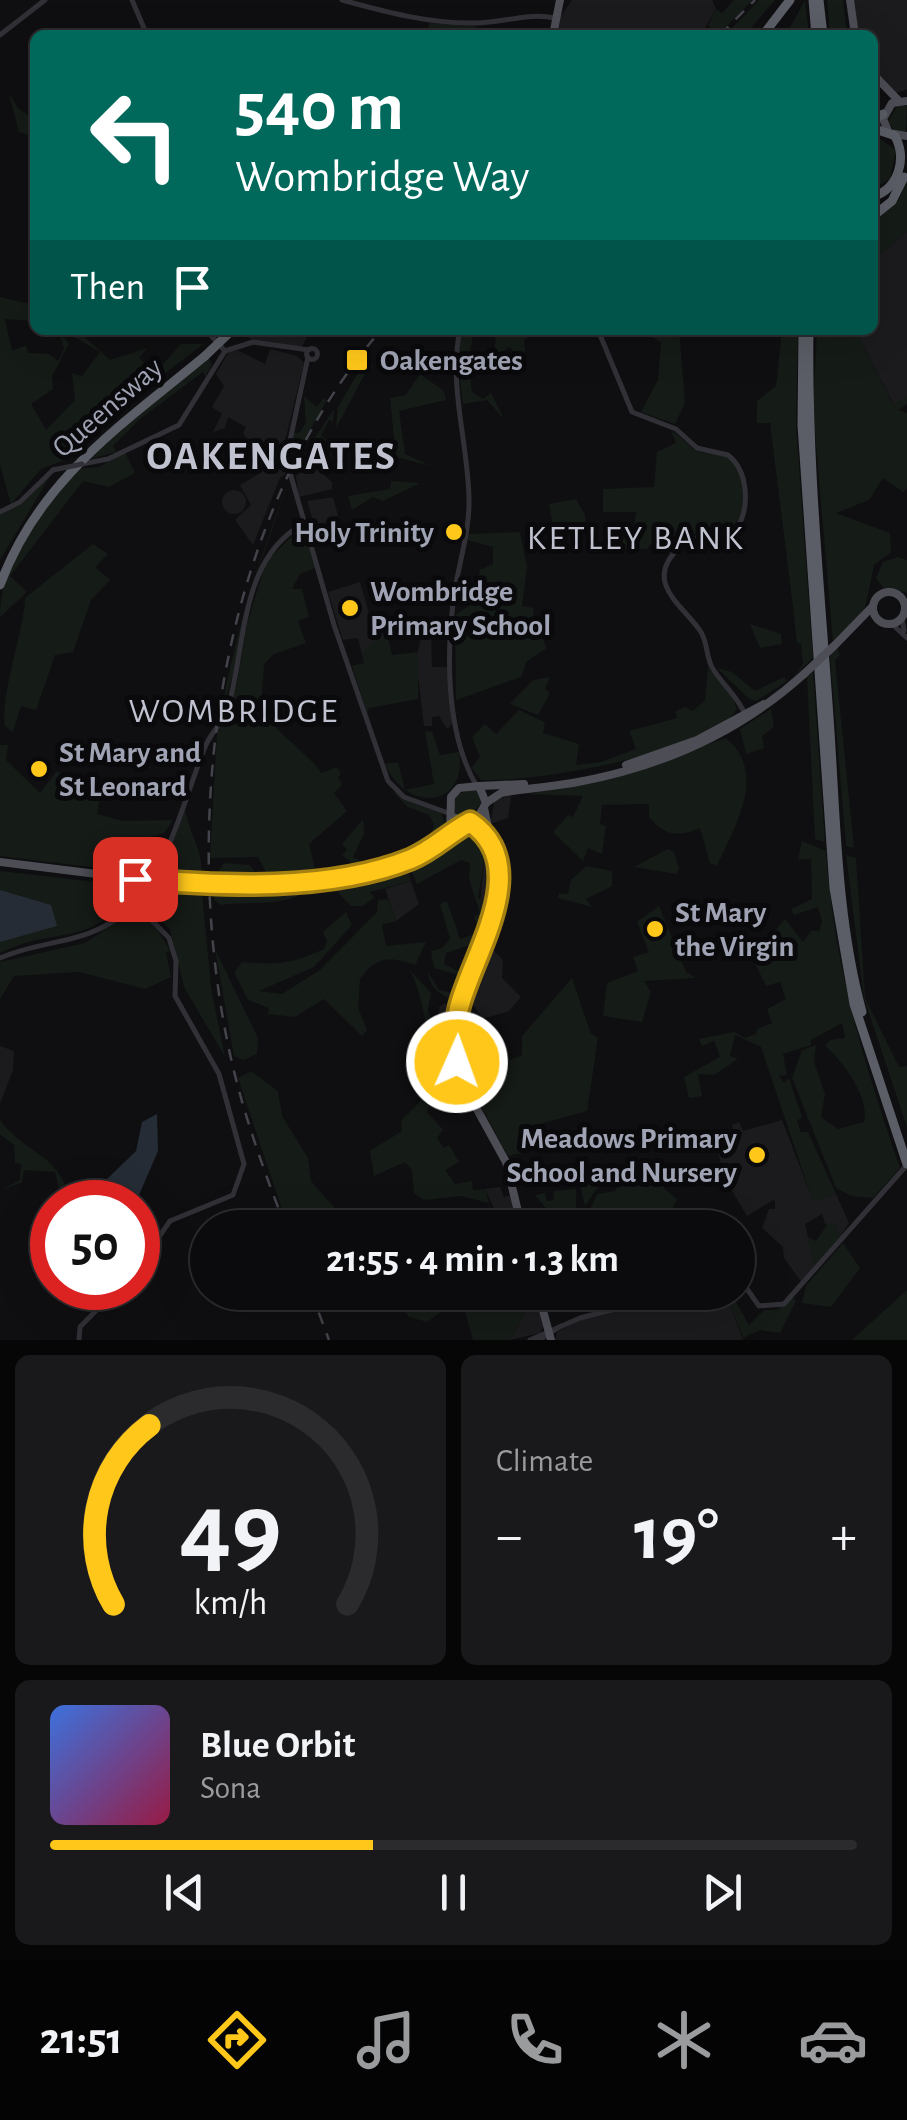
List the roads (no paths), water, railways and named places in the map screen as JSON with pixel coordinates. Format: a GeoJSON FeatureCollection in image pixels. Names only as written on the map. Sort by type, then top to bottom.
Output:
{"type":"FeatureCollection","features":[{"type":"Feature","properties":{"kind":"highway"},"geometry":{"type":"LineString","coordinates":[[771,30],[793,0]]}},
{"type":"Feature","properties":{"kind":"highway"},"geometry":{"type":"LineString","coordinates":[[816,0],[819,30]]}},
{"type":"Feature","properties":{"kind":"highway"},"geometry":{"type":"LineString","coordinates":[[878,118],[884,112]]}},
{"type":"Feature","properties":{"kind":"highway"},"geometry":{"type":"LineString","coordinates":[[878,128],[894,136],[902,152],[899,177],[878,195]]}},
{"type":"Feature","properties":{"kind":"highway"},"geometry":{"type":"LineString","coordinates":[[878,211],[897,194],[907,154]]}},
{"type":"Feature","properties":{"kind":"highway","name":"Queensway"},"geometry":{"type":"LineString","coordinates":[[0,585],[26,529],[68,471],[103,436],[224,335]]}},
{"type":"Feature","properties":{"kind":"highway"},"geometry":{"type":"LineString","coordinates":[[809,335],[810,441],[836,822],[850,959],[872,1049],[907,1147]]}},
{"type":"Feature","properties":{"kind":"highway"},"geometry":{"type":"LineString","coordinates":[[809,335],[802,426],[834,888],[854,1004],[907,1163]]}},
{"type":"Feature","properties":{"kind":"highway","name":"Queensway"},"geometry":{"type":"LineString","coordinates":[[0,573],[22,526],[68,464],[109,424],[204,353]]}},
{"type":"Feature","properties":{"kind":"main road"},"geometry":{"type":"LineString","coordinates":[[554,30],[560,0]]}},
{"type":"Feature","properties":{"kind":"main road"},"geometry":{"type":"LineString","coordinates":[[848,0],[852,30]]}},
{"type":"Feature","properties":{"kind":"main road"},"geometry":{"type":"LineString","coordinates":[[878,78],[903,99],[884,112]]}},
{"type":"Feature","properties":{"kind":"main road"},"geometry":{"type":"LineString","coordinates":[[878,90],[883,97],[885,127],[894,136],[907,136]]}},
{"type":"Feature","properties":{"kind":"main road"},"geometry":{"type":"LineString","coordinates":[[850,632],[888,624],[905,611],[894,593]]}},
{"type":"Feature","properties":{"kind":"main road"},"geometry":{"type":"LineString","coordinates":[[0,862],[149,880],[215,882],[366,872],[415,858],[504,792],[607,776],[673,755],[730,730],[782,695],[850,632],[881,594],[907,595]]}},
{"type":"Feature","properties":{"kind":"main road"},"geometry":{"type":"LineString","coordinates":[[873,606],[875,616],[888,624]]}},
{"type":"Feature","properties":{"kind":"main road"},"geometry":{"type":"LineString","coordinates":[[681,746],[782,695]]}},
{"type":"Feature","properties":{"kind":"main road"},"geometry":{"type":"LineString","coordinates":[[744,711],[782,695]]}},
{"type":"Feature","properties":{"kind":"main road"},"geometry":{"type":"LineString","coordinates":[[450,833],[451,797],[459,788],[585,776],[730,730]]}},
{"type":"Feature","properties":{"kind":"main road"},"geometry":{"type":"LineString","coordinates":[[477,786],[494,851],[495,908],[460,1004],[456,1051],[462,1082],[506,1162],[518,1210]]}},
{"type":"Feature","properties":{"kind":"main road"},"geometry":{"type":"LineString","coordinates":[[452,815],[482,832],[494,851]]}},
{"type":"Feature","properties":{"kind":"main road"},"geometry":{"type":"LineString","coordinates":[[543,1310],[550,1335]]}},
{"type":"Feature","properties":{"kind":"street"},"geometry":{"type":"LineString","coordinates":[[0,36],[45,0]]}},
{"type":"Feature","properties":{"kind":"street"},"geometry":{"type":"LineString","coordinates":[[132,0],[145,30]]}},
{"type":"Feature","properties":{"kind":"street"},"geometry":{"type":"LineString","coordinates":[[342,0],[406,16],[474,23],[541,15],[556,18]]}},
{"type":"Feature","properties":{"kind":"street"},"geometry":{"type":"LineString","coordinates":[[211,335],[225,351]]}},
{"type":"Feature","properties":{"kind":"street"},"geometry":{"type":"LineString","coordinates":[[459,335],[456,364],[469,502],[451,618],[450,656],[456,730],[477,786]]}},
{"type":"Feature","properties":{"kind":"street"},"geometry":{"type":"LineString","coordinates":[[600,335],[632,412],[676,430],[697,448],[728,455],[742,474],[746,505],[738,527],[698,536],[679,547],[670,560],[666,579],[673,603],[700,630],[711,665],[744,711]]}},
{"type":"Feature","properties":{"kind":"street"},"geometry":{"type":"LineString","coordinates":[[0,512],[20,502],[53,470],[108,459],[179,425],[225,351],[253,342],[310,356],[287,461],[303,524],[382,769],[398,792],[452,815]]}},
{"type":"Feature","properties":{"kind":"street"},"geometry":{"type":"LineString","coordinates":[[0,958],[88,936],[135,903],[167,845],[205,747],[226,715],[261,567],[303,524]]}},
{"type":"Feature","properties":{"kind":"street"},"geometry":{"type":"LineString","coordinates":[[905,611],[906,636]]}},
{"type":"Feature","properties":{"kind":"street"},"geometry":{"type":"LineString","coordinates":[[888,624],[906,636]]}},
{"type":"Feature","properties":{"kind":"street"},"geometry":{"type":"LineString","coordinates":[[459,788],[467,766]]}},
{"type":"Feature","properties":{"kind":"street"},"geometry":{"type":"LineString","coordinates":[[432,805],[451,797]]}},
{"type":"Feature","properties":{"kind":"street"},"geometry":{"type":"LineString","coordinates":[[114,874],[120,854],[136,842],[155,840],[167,845]]}},
{"type":"Feature","properties":{"kind":"street"},"geometry":{"type":"LineString","coordinates":[[135,903],[164,930],[172,945],[175,996],[215,1063],[244,1164],[233,1195],[215,1206],[177,1216],[160,1236]]}},
{"type":"Feature","properties":{"kind":"street"},"geometry":{"type":"LineString","coordinates":[[755,1300],[759,1306],[784,1304],[907,1163]]}},
{"type":"Feature","properties":{"kind":"street"},"geometry":{"type":"LineString","coordinates":[[80,1340],[80,1326],[96,1310]]}},
{"type":"Feature","properties":{"kind":"street"},"geometry":{"type":"LineString","coordinates":[[539,1340],[564,1325],[617,1310]]}},
{"type":"Feature","properties":{"kind":"street"},"geometry":{"type":"LineString","coordinates":[[530,1340],[550,1335]]}},
{"type":"Feature","properties":{"kind":"railway"},"geometry":{"type":"LineString","coordinates":[[725,30],[755,0]]}},
{"type":"Feature","properties":{"kind":"railway"},"geometry":{"type":"LineString","coordinates":[[279,1210],[252,1135],[227,1040],[214,950],[209,856],[213,762],[226,667],[250,575],[283,486],[327,404],[377,335]]}},
{"type":"Feature","properties":{"kind":"railway"},"geometry":{"type":"LineString","coordinates":[[318,1310],[329,1340]]}},
{"type":"Feature","properties":{"kind":"place","name":"Oakengates"},"geometry":{"type":"Point","coordinates":[357,360]}},
{"type":"Feature","properties":{"kind":"place","name":"Holy Trinity"},"geometry":{"type":"Point","coordinates":[454,532]}},
{"type":"Feature","properties":{"kind":"place","name":"Wombridge Primary School"},"geometry":{"type":"Point","coordinates":[350,608]}},
{"type":"Feature","properties":{"kind":"place","name":"St Mary and St Leonard"},"geometry":{"type":"Point","coordinates":[39,769]}},
{"type":"Feature","properties":{"kind":"place","name":"St Mary the Virgin"},"geometry":{"type":"Point","coordinates":[655,929]}},
{"type":"Feature","properties":{"kind":"place","name":"Meadows Primary School and Nursery"},"geometry":{"type":"Point","coordinates":[757,1155]}},
{"type":"Feature","properties":{"kind":"district","name":"OAKENGATES"},"geometry":{"type":"Point","coordinates":[272,455]}},
{"type":"Feature","properties":{"kind":"district","name":"KETLEY BANK"},"geometry":{"type":"Point","coordinates":[636,537]}},
{"type":"Feature","properties":{"kind":"district","name":"WOMBRIDGE"},"geometry":{"type":"Point","coordinates":[234,710]}}]}
